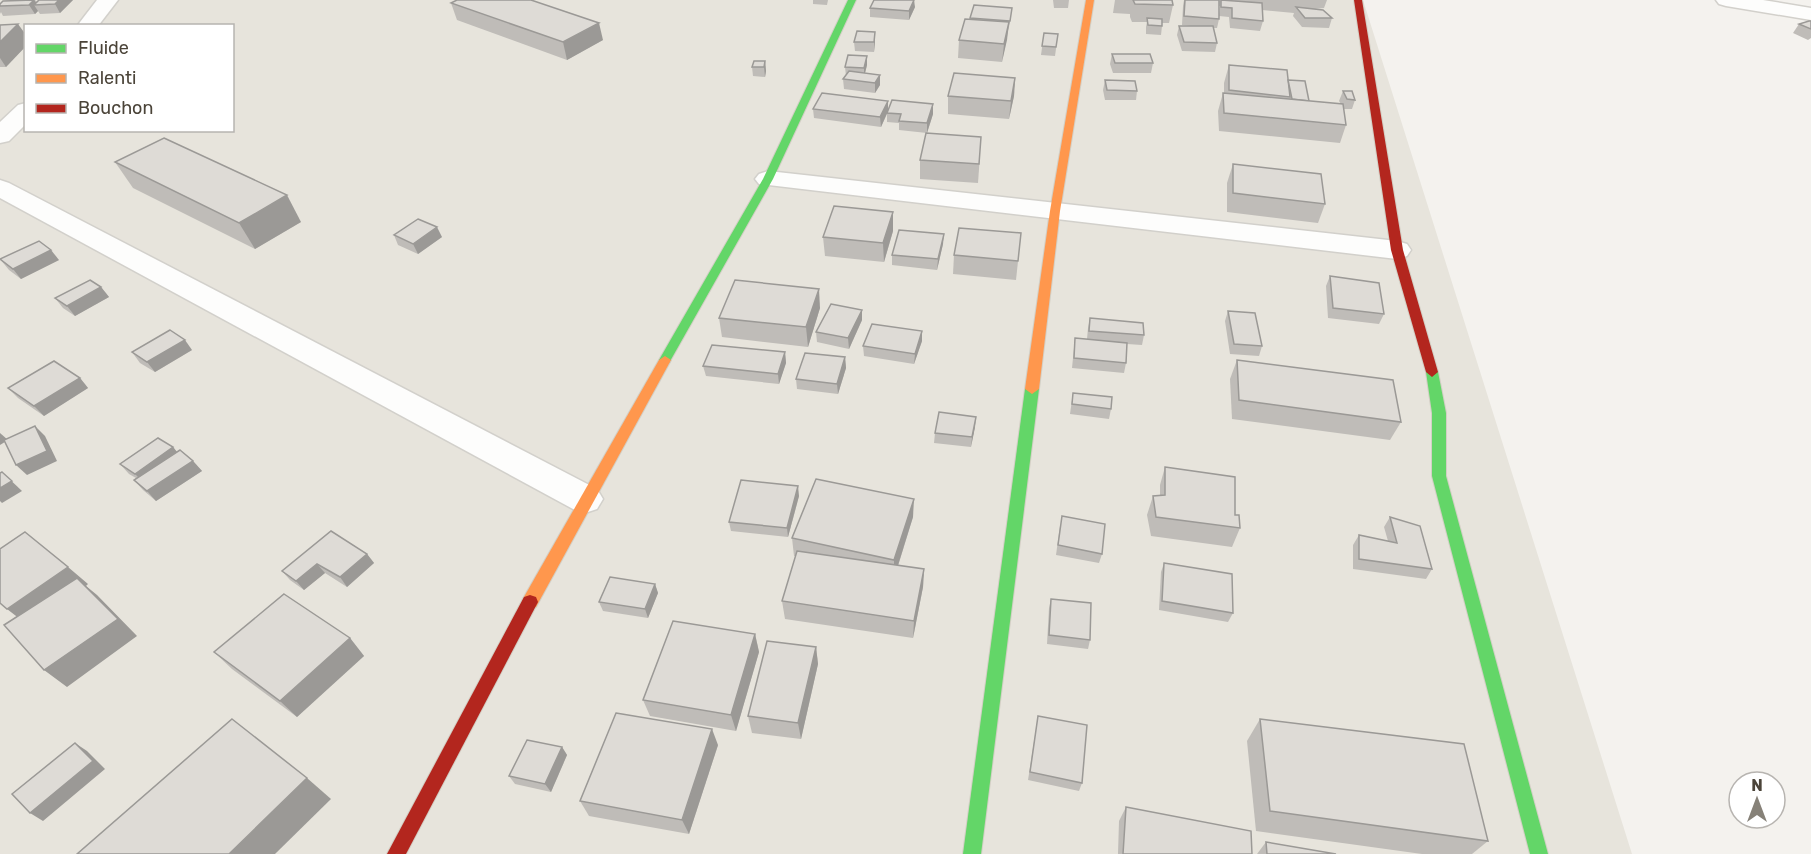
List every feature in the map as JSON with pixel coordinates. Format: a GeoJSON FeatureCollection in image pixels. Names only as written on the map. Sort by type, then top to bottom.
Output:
{"type":"FeatureCollection","features":[{"type":"Feature","properties":{"kind":"street"},"geometry":{"type":"LineString","coordinates":[[89,24],[108,0]]}},
{"type":"Feature","properties":{"kind":"street"},"geometry":{"type":"LineString","coordinates":[[396,854],[585,499],[768,179],[852,0]]}},
{"type":"Feature","properties":{"kind":"street"},"geometry":{"type":"LineString","coordinates":[[972,854],[1055,211],[1090,0]]}},
{"type":"Feature","properties":{"kind":"street"},"geometry":{"type":"LineString","coordinates":[[1358,0],[1397,250],[1433,377],[1439,413],[1442,488],[1539,854]]}},
{"type":"Feature","properties":{"kind":"street"},"geometry":{"type":"LineString","coordinates":[[1726,0],[1811,14]]}},
{"type":"Feature","properties":{"kind":"street"},"geometry":{"type":"LineString","coordinates":[[0,136],[24,112]]}},
{"type":"Feature","properties":{"kind":"street"},"geometry":{"type":"LineString","coordinates":[[768,179],[1397,250]]}},
{"type":"Feature","properties":{"kind":"street"},"geometry":{"type":"LineString","coordinates":[[0,188],[585,499]]}},
{"type":"Feature","properties":{"kind":"shaded area"},"geometry":{"type":"Polygon","coordinates":[[[0,0],[1363,0],[1632,854],[0,854],[0,0]]]}},
{"type":"Feature","properties":{"kind":"building"},"geometry":{"type":"Polygon","coordinates":[[[34,0],[29,5],[0,6],[3,1],[34,0]]]}},
{"type":"Feature","properties":{"kind":"building"},"geometry":{"type":"Polygon","coordinates":[[[39,0],[59,0],[55,4],[34,5],[39,0]]]}},
{"type":"Feature","properties":{"kind":"building"},"geometry":{"type":"Polygon","coordinates":[[[457,0],[531,0],[599,23],[563,42],[451,3],[457,0]]]}},
{"type":"Feature","properties":{"kind":"building"},"geometry":{"type":"Polygon","coordinates":[[[874,0],[914,0],[909,11],[870,8],[874,0]]]}},
{"type":"Feature","properties":{"kind":"building"},"geometry":{"type":"Polygon","coordinates":[[[1133,0],[1172,0],[1173,5],[1135,4],[1133,0]]]}},
{"type":"Feature","properties":{"kind":"building"},"geometry":{"type":"Polygon","coordinates":[[[1185,0],[1219,0],[1219,19],[1184,16],[1185,0]]]}},
{"type":"Feature","properties":{"kind":"building"},"geometry":{"type":"Polygon","coordinates":[[[1221,0],[1262,3],[1263,21],[1232,18],[1232,8],[1221,7],[1221,0]]]}},
{"type":"Feature","properties":{"kind":"building"},"geometry":{"type":"Polygon","coordinates":[[[974,5],[1012,8],[1010,21],[970,18],[974,5]]]}},
{"type":"Feature","properties":{"kind":"building"},"geometry":{"type":"Polygon","coordinates":[[[1296,7],[1323,10],[1332,18],[1305,18],[1296,7]]]}},
{"type":"Feature","properties":{"kind":"building"},"geometry":{"type":"Polygon","coordinates":[[[1147,18],[1162,19],[1162,26],[1148,25],[1147,18]]]}},
{"type":"Feature","properties":{"kind":"building"},"geometry":{"type":"Polygon","coordinates":[[[965,19],[1009,22],[1004,44],[959,40],[965,19]]]}},
{"type":"Feature","properties":{"kind":"building"},"geometry":{"type":"Polygon","coordinates":[[[1811,21],[1811,29],[1799,24],[1811,21]]]}},
{"type":"Feature","properties":{"kind":"building"},"geometry":{"type":"Polygon","coordinates":[[[18,24],[0,42],[0,25],[18,24]]]}},
{"type":"Feature","properties":{"kind":"building"},"geometry":{"type":"Polygon","coordinates":[[[1179,26],[1213,26],[1217,43],[1184,42],[1179,26]]]}},
{"type":"Feature","properties":{"kind":"building"},"geometry":{"type":"Polygon","coordinates":[[[857,31],[875,32],[874,42],[854,42],[857,31]]]}},
{"type":"Feature","properties":{"kind":"building"},"geometry":{"type":"Polygon","coordinates":[[[1044,33],[1058,34],[1056,47],[1042,46],[1044,33]]]}},
{"type":"Feature","properties":{"kind":"building"},"geometry":{"type":"Polygon","coordinates":[[[1112,54],[1150,54],[1153,63],[1115,63],[1112,54]]]}},
{"type":"Feature","properties":{"kind":"building"},"geometry":{"type":"Polygon","coordinates":[[[848,55],[867,56],[864,68],[845,67],[848,55]]]}},
{"type":"Feature","properties":{"kind":"building"},"geometry":{"type":"Polygon","coordinates":[[[754,61],[765,61],[764,67],[752,67],[754,61]]]}},
{"type":"Feature","properties":{"kind":"building"},"geometry":{"type":"Polygon","coordinates":[[[1229,65],[1287,70],[1290,97],[1229,90],[1229,65]]]}},
{"type":"Feature","properties":{"kind":"building"},"geometry":{"type":"Polygon","coordinates":[[[849,71],[880,75],[875,83],[843,79],[849,71]]]}},
{"type":"Feature","properties":{"kind":"building"},"geometry":{"type":"Polygon","coordinates":[[[954,73],[1015,78],[1011,101],[948,96],[954,73]]]}},
{"type":"Feature","properties":{"kind":"building"},"geometry":{"type":"Polygon","coordinates":[[[1105,80],[1135,81],[1137,91],[1107,90],[1105,80]]]}},
{"type":"Feature","properties":{"kind":"building"},"geometry":{"type":"Polygon","coordinates":[[[1288,80],[1305,81],[1309,101],[1292,99],[1288,80]]]}},
{"type":"Feature","properties":{"kind":"building"},"geometry":{"type":"Polygon","coordinates":[[[1343,91],[1352,91],[1355,100],[1347,99],[1343,91]]]}},
{"type":"Feature","properties":{"kind":"building"},"geometry":{"type":"Polygon","coordinates":[[[822,93],[888,101],[880,117],[813,109],[822,93]]]}},
{"type":"Feature","properties":{"kind":"building"},"geometry":{"type":"Polygon","coordinates":[[[1223,93],[1343,104],[1346,125],[1224,113],[1223,93]]]}},
{"type":"Feature","properties":{"kind":"building"},"geometry":{"type":"Polygon","coordinates":[[[892,100],[933,104],[927,123],[899,121],[901,114],[887,113],[892,100]]]}},
{"type":"Feature","properties":{"kind":"building"},"geometry":{"type":"Polygon","coordinates":[[[926,133],[981,137],[979,164],[920,160],[926,133]]]}},
{"type":"Feature","properties":{"kind":"building"},"geometry":{"type":"Polygon","coordinates":[[[164,138],[287,195],[239,223],[115,162],[164,138]]]}},
{"type":"Feature","properties":{"kind":"building"},"geometry":{"type":"Polygon","coordinates":[[[1233,164],[1321,174],[1325,204],[1233,193],[1233,164]]]}},
{"type":"Feature","properties":{"kind":"building"},"geometry":{"type":"Polygon","coordinates":[[[834,206],[893,212],[883,243],[823,237],[834,206]]]}},
{"type":"Feature","properties":{"kind":"building"},"geometry":{"type":"Polygon","coordinates":[[[418,219],[437,227],[413,244],[394,235],[418,219]]]}},
{"type":"Feature","properties":{"kind":"building"},"geometry":{"type":"Polygon","coordinates":[[[959,228],[1021,233],[1018,261],[954,255],[959,228]]]}},
{"type":"Feature","properties":{"kind":"building"},"geometry":{"type":"Polygon","coordinates":[[[899,230],[944,234],[938,259],[892,255],[899,230]]]}},
{"type":"Feature","properties":{"kind":"building"},"geometry":{"type":"Polygon","coordinates":[[[39,241],[51,250],[13,269],[0,259],[39,241]]]}},
{"type":"Feature","properties":{"kind":"building"},"geometry":{"type":"Polygon","coordinates":[[[1330,276],[1379,283],[1384,314],[1333,308],[1330,276]]]}},
{"type":"Feature","properties":{"kind":"building"},"geometry":{"type":"Polygon","coordinates":[[[90,280],[101,287],[67,306],[55,298],[90,280]]]}},
{"type":"Feature","properties":{"kind":"building"},"geometry":{"type":"Polygon","coordinates":[[[735,280],[819,289],[806,327],[719,318],[735,280]]]}},
{"type":"Feature","properties":{"kind":"building"},"geometry":{"type":"Polygon","coordinates":[[[831,304],[862,310],[848,338],[816,332],[831,304]]]}},
{"type":"Feature","properties":{"kind":"building"},"geometry":{"type":"Polygon","coordinates":[[[1228,311],[1255,313],[1262,346],[1234,344],[1228,311]]]}},
{"type":"Feature","properties":{"kind":"building"},"geometry":{"type":"Polygon","coordinates":[[[1090,318],[1143,323],[1144,335],[1089,331],[1090,318]]]}},
{"type":"Feature","properties":{"kind":"building"},"geometry":{"type":"Polygon","coordinates":[[[872,324],[922,331],[915,354],[863,346],[872,324]]]}},
{"type":"Feature","properties":{"kind":"building"},"geometry":{"type":"Polygon","coordinates":[[[170,330],[185,340],[147,362],[132,352],[170,330]]]}},
{"type":"Feature","properties":{"kind":"building"},"geometry":{"type":"Polygon","coordinates":[[[1075,338],[1127,343],[1126,363],[1074,358],[1075,338]]]}},
{"type":"Feature","properties":{"kind":"building"},"geometry":{"type":"Polygon","coordinates":[[[712,345],[785,352],[778,374],[703,366],[712,345]]]}},
{"type":"Feature","properties":{"kind":"building"},"geometry":{"type":"Polygon","coordinates":[[[805,353],[845,357],[837,384],[796,379],[805,353]]]}},
{"type":"Feature","properties":{"kind":"building"},"geometry":{"type":"Polygon","coordinates":[[[1237,360],[1393,380],[1401,422],[1239,400],[1237,360]]]}},
{"type":"Feature","properties":{"kind":"building"},"geometry":{"type":"Polygon","coordinates":[[[54,361],[80,378],[34,406],[8,388],[54,361]]]}},
{"type":"Feature","properties":{"kind":"building"},"geometry":{"type":"Polygon","coordinates":[[[1073,393],[1112,397],[1111,409],[1072,404],[1073,393]]]}},
{"type":"Feature","properties":{"kind":"building"},"geometry":{"type":"Polygon","coordinates":[[[939,412],[976,417],[972,437],[935,433],[939,412]]]}},
{"type":"Feature","properties":{"kind":"building"},"geometry":{"type":"Polygon","coordinates":[[[35,426],[47,451],[16,465],[4,440],[35,426]]]}},
{"type":"Feature","properties":{"kind":"building"},"geometry":{"type":"Polygon","coordinates":[[[158,438],[173,447],[135,474],[120,464],[158,438]]]}},
{"type":"Feature","properties":{"kind":"building"},"geometry":{"type":"Polygon","coordinates":[[[180,450],[193,461],[147,491],[134,480],[180,450]]]}},
{"type":"Feature","properties":{"kind":"building"},"geometry":{"type":"Polygon","coordinates":[[[1165,467],[1235,477],[1235,515],[1239,515],[1240,528],[1156,517],[1153,496],[1165,495],[1165,467]]]}},
{"type":"Feature","properties":{"kind":"building"},"geometry":{"type":"Polygon","coordinates":[[[2,472],[12,481],[0,488],[0,473],[2,472]]]}},
{"type":"Feature","properties":{"kind":"building"},"geometry":{"type":"Polygon","coordinates":[[[816,479],[914,499],[894,560],[792,538],[816,479]]]}},
{"type":"Feature","properties":{"kind":"building"},"geometry":{"type":"Polygon","coordinates":[[[741,480],[798,486],[787,528],[729,522],[741,480]]]}},
{"type":"Feature","properties":{"kind":"building"},"geometry":{"type":"Polygon","coordinates":[[[1062,516],[1105,524],[1102,554],[1058,545],[1062,516]]]}},
{"type":"Feature","properties":{"kind":"building"},"geometry":{"type":"Polygon","coordinates":[[[1390,517],[1420,526],[1432,569],[1359,559],[1359,535],[1397,543],[1390,517]]]}},
{"type":"Feature","properties":{"kind":"building"},"geometry":{"type":"Polygon","coordinates":[[[331,531],[367,554],[340,577],[317,564],[296,581],[282,571],[331,531]]]}},
{"type":"Feature","properties":{"kind":"building"},"geometry":{"type":"Polygon","coordinates":[[[25,532],[68,567],[7,609],[0,603],[0,549],[25,532]]]}},
{"type":"Feature","properties":{"kind":"building"},"geometry":{"type":"Polygon","coordinates":[[[797,551],[924,569],[914,621],[782,601],[797,551]]]}},
{"type":"Feature","properties":{"kind":"building"},"geometry":{"type":"Polygon","coordinates":[[[1164,563],[1232,574],[1233,613],[1162,601],[1164,563]]]}},
{"type":"Feature","properties":{"kind":"building"},"geometry":{"type":"Polygon","coordinates":[[[610,577],[655,584],[645,609],[599,602],[610,577]]]}},
{"type":"Feature","properties":{"kind":"building"},"geometry":{"type":"Polygon","coordinates":[[[77,578],[118,619],[44,670],[4,625],[77,578]]]}},
{"type":"Feature","properties":{"kind":"building"},"geometry":{"type":"Polygon","coordinates":[[[284,594],[350,638],[280,701],[214,652],[284,594]]]}},
{"type":"Feature","properties":{"kind":"building"},"geometry":{"type":"Polygon","coordinates":[[[1051,599],[1091,603],[1090,640],[1049,635],[1051,599]]]}},
{"type":"Feature","properties":{"kind":"building"},"geometry":{"type":"Polygon","coordinates":[[[673,621],[755,634],[731,715],[643,700],[673,621]]]}},
{"type":"Feature","properties":{"kind":"building"},"geometry":{"type":"Polygon","coordinates":[[[767,641],[816,647],[798,723],[748,716],[767,641]]]}},
{"type":"Feature","properties":{"kind":"building"},"geometry":{"type":"Polygon","coordinates":[[[616,713],[712,729],[682,820],[580,801],[616,713]]]}},
{"type":"Feature","properties":{"kind":"building"},"geometry":{"type":"Polygon","coordinates":[[[1038,716],[1087,725],[1082,783],[1030,772],[1038,716]]]}},
{"type":"Feature","properties":{"kind":"building"},"geometry":{"type":"Polygon","coordinates":[[[232,719],[307,778],[229,854],[77,854],[232,719]]]}},
{"type":"Feature","properties":{"kind":"building"},"geometry":{"type":"Polygon","coordinates":[[[1260,719],[1464,744],[1488,841],[1270,811],[1260,719]]]}},
{"type":"Feature","properties":{"kind":"building"},"geometry":{"type":"Polygon","coordinates":[[[527,740],[562,747],[545,784],[509,776],[527,740]]]}},
{"type":"Feature","properties":{"kind":"building"},"geometry":{"type":"Polygon","coordinates":[[[75,743],[93,761],[30,813],[12,794],[75,743]]]}},
{"type":"Feature","properties":{"kind":"building"},"geometry":{"type":"Polygon","coordinates":[[[1126,807],[1251,831],[1252,854],[1123,854],[1126,807]]]}},
{"type":"Feature","properties":{"kind":"building"},"geometry":{"type":"Polygon","coordinates":[[[1266,842],[1336,854],[1267,854],[1266,842]]]}},
{"type":"Feature","properties":{"kind":"traffic: fast"},"geometry":{"type":"LineString","coordinates":[[665,360],[768,179],[852,0]]}},
{"type":"Feature","properties":{"kind":"traffic: fast"},"geometry":{"type":"LineString","coordinates":[[1432,372],[1439,413],[1439,476],[1539,854]]}},
{"type":"Feature","properties":{"kind":"traffic: fast"},"geometry":{"type":"LineString","coordinates":[[972,854],[1032,389]]}},
{"type":"Feature","properties":{"kind":"traffic: slow"},"geometry":{"type":"LineString","coordinates":[[1032,389],[1055,211],[1090,0]]}},
{"type":"Feature","properties":{"kind":"traffic: slow"},"geometry":{"type":"LineString","coordinates":[[530,602],[665,360]]}},
{"type":"Feature","properties":{"kind":"traffic: jam"},"geometry":{"type":"LineString","coordinates":[[1358,0],[1397,250],[1432,372]]}},
{"type":"Feature","properties":{"kind":"traffic: jam"},"geometry":{"type":"LineString","coordinates":[[396,854],[530,602]]}}]}
